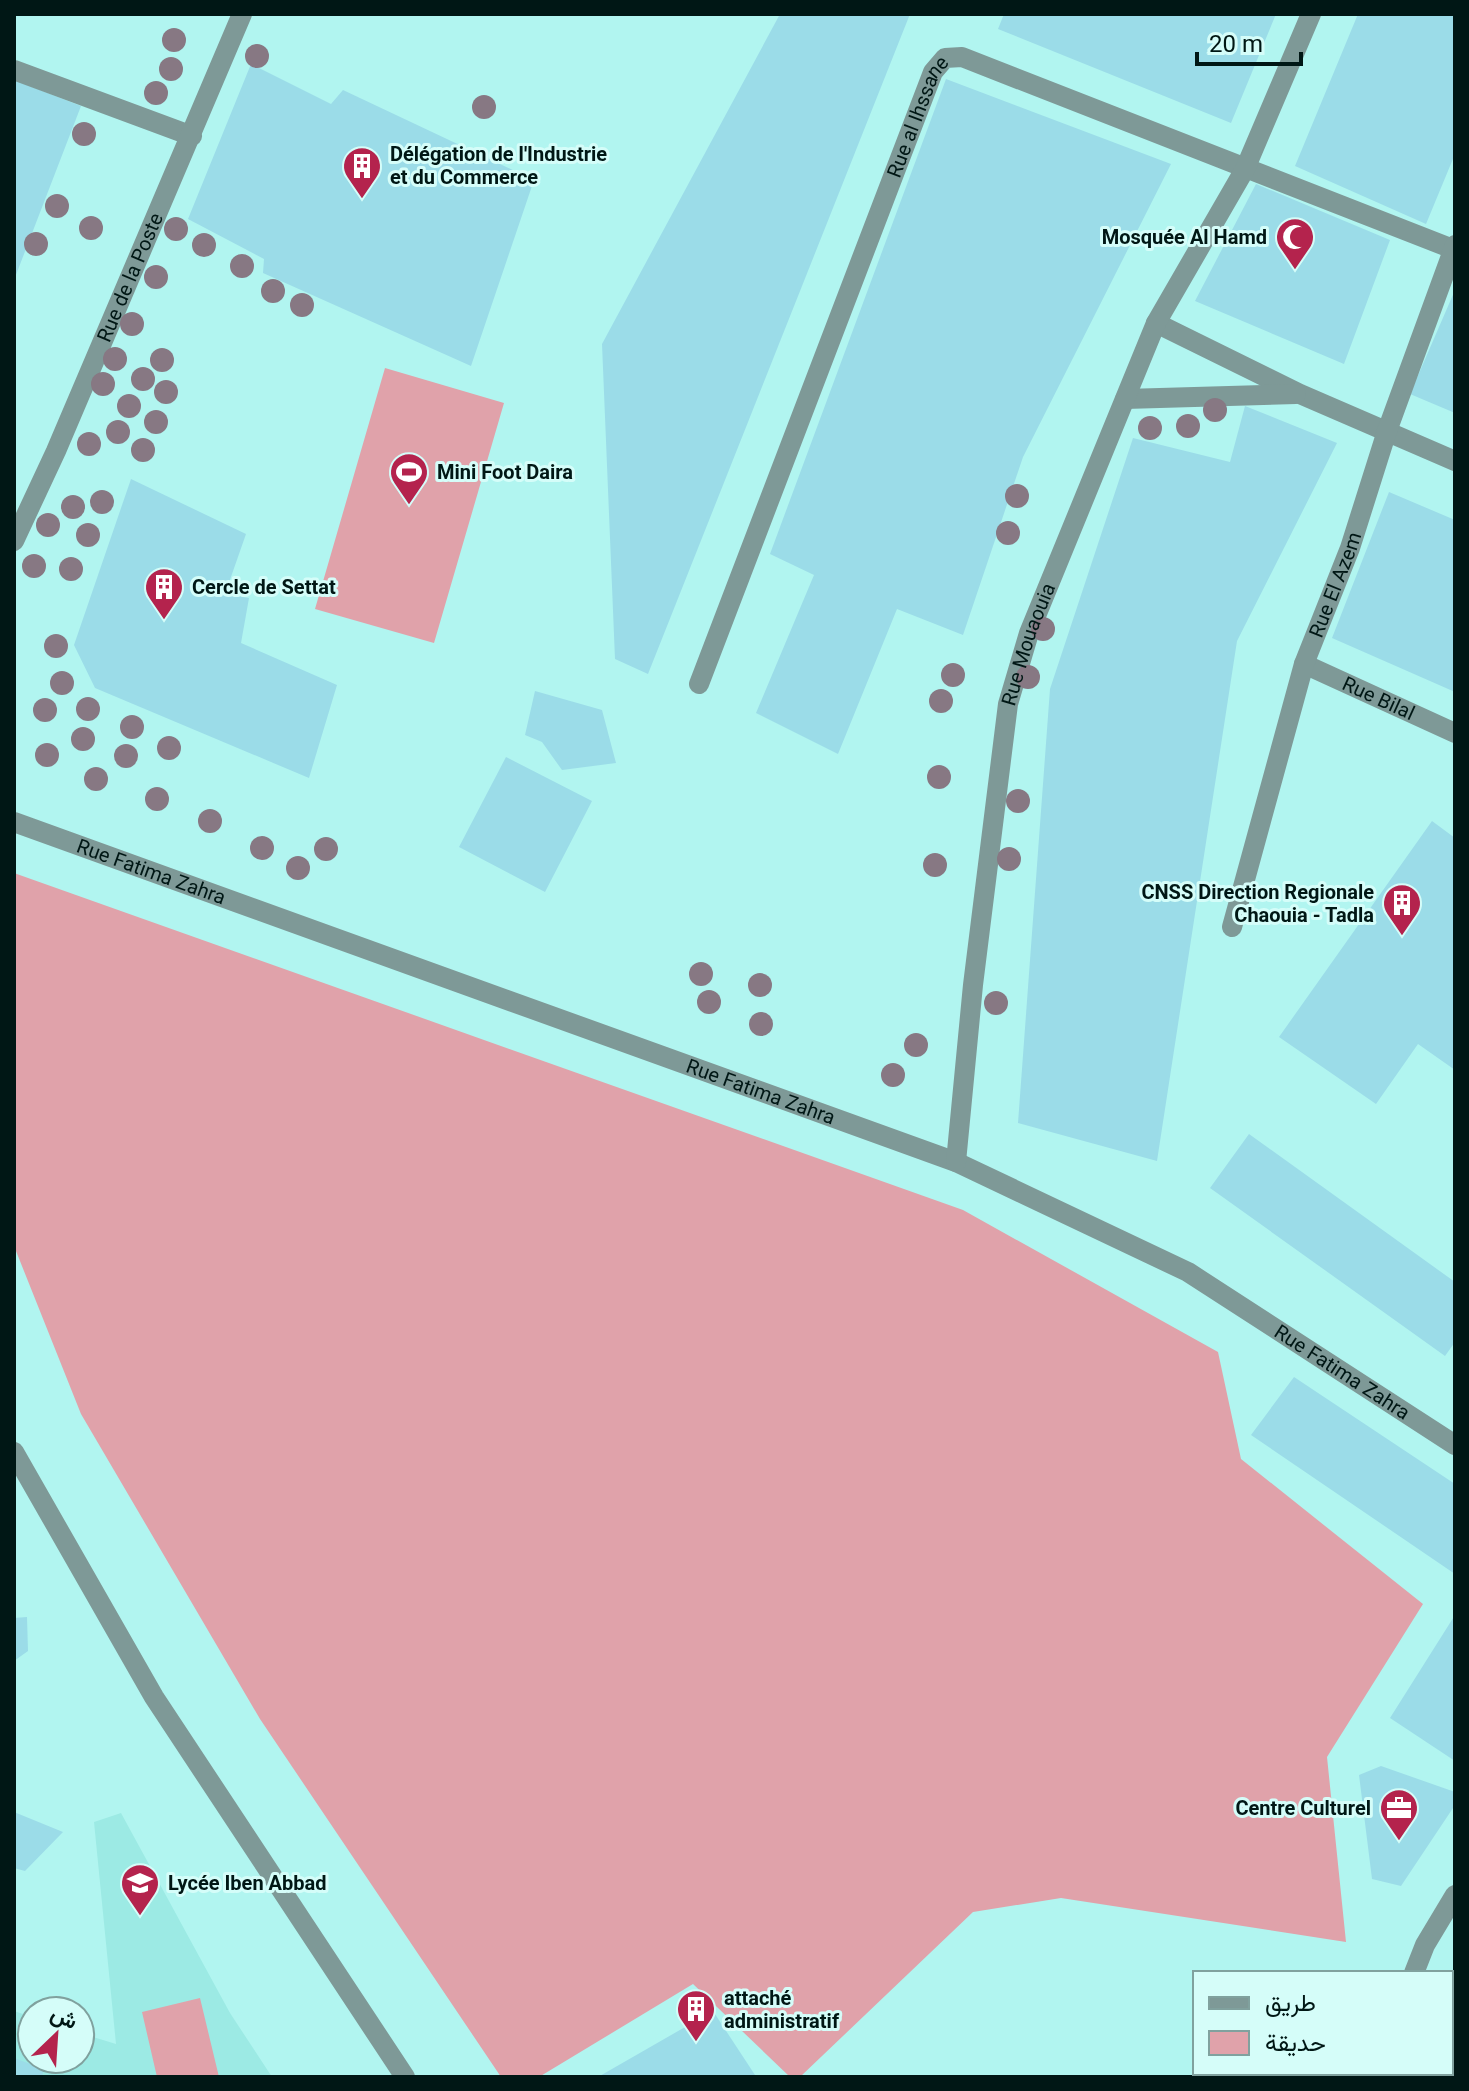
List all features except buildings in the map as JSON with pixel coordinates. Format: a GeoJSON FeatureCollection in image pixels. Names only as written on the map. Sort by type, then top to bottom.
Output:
{"type":"FeatureCollection","features":[{"type":"Feature","properties":{"kind":"street","name":"Rue de la Poste"},"geometry":{"type":"LineString","coordinates":[[14,541],[56,451],[242,14]]}},
{"type":"Feature","properties":{"kind":"street","name":"Rue Mouaouia"},"geometry":{"type":"LineString","coordinates":[[956,1162],[973,985],[1008,704],[1029,633],[1156,323],[1245,169],[1311,14]]}},
{"type":"Feature","properties":{"kind":"street","name":"Rue al Ihssane"},"geometry":{"type":"LineString","coordinates":[[699,684],[933,72],[945,58],[962,57],[1245,169],[1454,247]]}},
{"type":"Feature","properties":{"kind":"street"},"geometry":{"type":"LineString","coordinates":[[14,70],[192,136]]}},
{"type":"Feature","properties":{"kind":"street","name":"Rue El Azem"},"geometry":{"type":"LineString","coordinates":[[1232,927],[1304,664],[1350,548],[1387,431],[1454,247]]}},
{"type":"Feature","properties":{"kind":"street"},"geometry":{"type":"LineString","coordinates":[[1156,323],[1300,394],[1455,461]]}},
{"type":"Feature","properties":{"kind":"street"},"geometry":{"type":"LineString","coordinates":[[1125,399],[1300,394]]}},
{"type":"Feature","properties":{"kind":"street","name":"Rue Bilal"},"geometry":{"type":"LineString","coordinates":[[1304,664],[1455,733]]}},
{"type":"Feature","properties":{"kind":"street","name":"Rue Fatima Zahra"},"geometry":{"type":"LineString","coordinates":[[17,825],[956,1162],[1188,1272],[1455,1445]]}},
{"type":"Feature","properties":{"kind":"street"},"geometry":{"type":"LineString","coordinates":[[14,1452],[154,1697],[405,2077]]}},
{"type":"Feature","properties":{"kind":"street"},"geometry":{"type":"LineString","coordinates":[[1415,1971],[1425,1945],[1455,1895]]}},
{"type":"Feature","properties":{"kind":"shaded area","name":"Lycée Iben Abbad"},"geometry":{"type":"Polygon","coordinates":[[[121,1813],[230,2013],[272,2077],[14,2077],[14,2011],[16,2075],[96,2075],[96,2038],[116,2044],[94,1822],[121,1813]]]}},
{"type":"Feature","properties":{"kind":"green space","name":"Mini Foot Daira"},"geometry":{"type":"Polygon","coordinates":[[[385,368],[504,403],[434,643],[315,609],[385,368]]]}},
{"type":"Feature","properties":{"kind":"green space"},"geometry":{"type":"Polygon","coordinates":[[[14,873],[963,1210],[1218,1352],[1241,1459],[1423,1604],[1327,1757],[1346,1942],[1061,1898],[973,1912],[800,2077],[790,2077],[693,1984],[539,2077],[501,2077],[260,1719],[81,1414],[14,1246],[14,873]]]}},
{"type":"Feature","properties":{"kind":"green space"},"geometry":{"type":"Polygon","coordinates":[[[200,1998],[219,2077],[157,2077],[142,2012],[200,1998]]]}},
{"type":"Feature","properties":{"kind":"place","name":"Délégation de l'Industrie et du Commerce"},"geometry":{"type":"Point","coordinates":[362,200]}},
{"type":"Feature","properties":{"kind":"place","name":"Mosquée Al Hamd"},"geometry":{"type":"Point","coordinates":[1295,271]}},
{"type":"Feature","properties":{"kind":"place","name":"Mini Foot Daira"},"geometry":{"type":"Point","coordinates":[409,506]}},
{"type":"Feature","properties":{"kind":"place","name":"Cercle de Settat"},"geometry":{"type":"Point","coordinates":[164,621]}},
{"type":"Feature","properties":{"kind":"place","name":"CNSS Direction Regionale Chaouia - Tadla"},"geometry":{"type":"Point","coordinates":[1402,937]}},
{"type":"Feature","properties":{"kind":"place","name":"Centre Culturel"},"geometry":{"type":"Point","coordinates":[1399,1842]}},
{"type":"Feature","properties":{"kind":"place","name":"Lycée Iben Abbad"},"geometry":{"type":"Point","coordinates":[140,1917]}},
{"type":"Feature","properties":{"kind":"place","name":"attaché administratif"},"geometry":{"type":"Point","coordinates":[696,2043]}}]}
